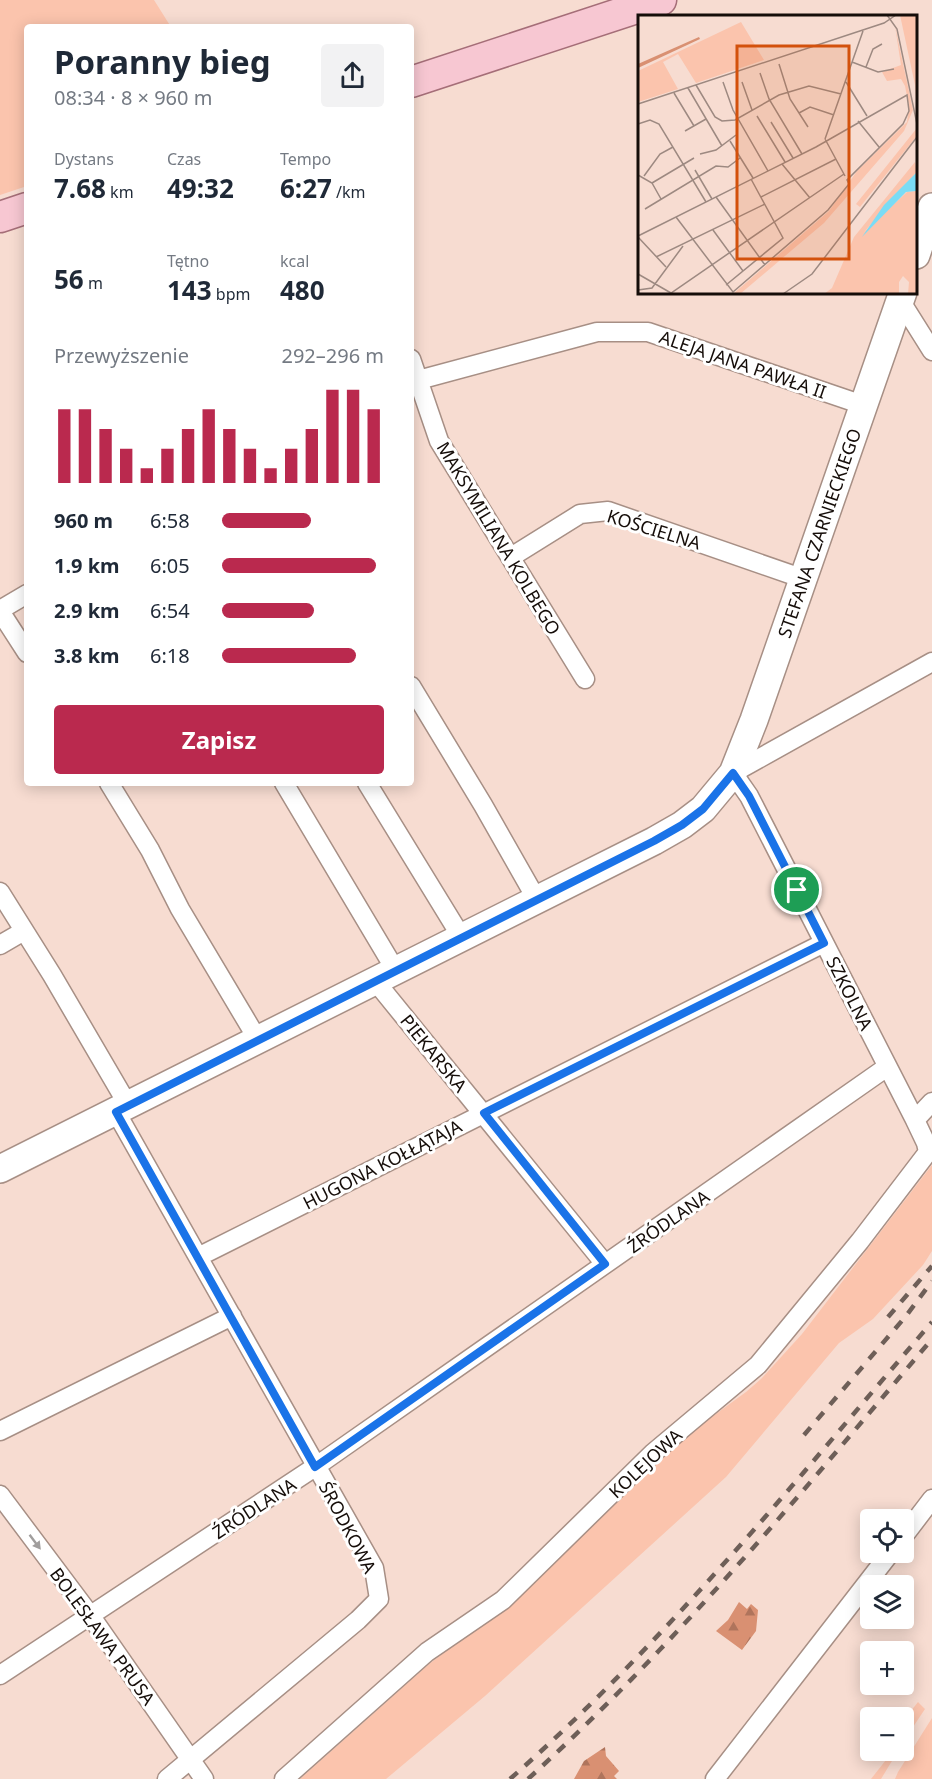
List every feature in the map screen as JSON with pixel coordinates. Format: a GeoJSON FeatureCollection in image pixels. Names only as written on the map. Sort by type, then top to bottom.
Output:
{"type":"FeatureCollection","features":[{"type":"Feature","properties":{"kind":"main road"},"geometry":{"type":"LineString","coordinates":[[414,81],[662,0]]}},
{"type":"Feature","properties":{"kind":"main road"},"geometry":{"type":"LineString","coordinates":[[0,217],[24,209]]}},
{"type":"Feature","properties":{"kind":"street"},"geometry":{"type":"LineString","coordinates":[[917,249],[932,207]]}},
{"type":"Feature","properties":{"kind":"street"},"geometry":{"type":"LineString","coordinates":[[901,296],[932,351]]}},
{"type":"Feature","properties":{"kind":"street","name":"STEFANA CZARNIECKIEGO"},"geometry":{"type":"LineString","coordinates":[[0,1169],[537,900],[682,825],[703,809],[733,773],[754,720],[901,296]]}},
{"type":"Feature","properties":{"kind":"street","name":"ALEJA JANA PAWŁA II"},"geometry":{"type":"LineString","coordinates":[[415,382],[597,332],[648,332],[863,405]]}},
{"type":"Feature","properties":{"kind":"street","name":"MAKSYMILIANA KOLBEGO"},"geometry":{"type":"LineString","coordinates":[[415,382],[439,441],[585,679]]}},
{"type":"Feature","properties":{"kind":"street","name":"KOŚCIELNA"},"geometry":{"type":"LineString","coordinates":[[512,557],[580,514],[608,512],[804,579]]}},
{"type":"Feature","properties":{"kind":"street"},"geometry":{"type":"LineString","coordinates":[[24,596],[0,611],[24,648]]}},
{"type":"Feature","properties":{"kind":"street"},"geometry":{"type":"LineString","coordinates":[[733,773],[932,662]]}},
{"type":"Feature","properties":{"kind":"street"},"geometry":{"type":"LineString","coordinates":[[414,691],[537,900]]}},
{"type":"Feature","properties":{"kind":"street","name":"SZKOLNA"},"geometry":{"type":"LineString","coordinates":[[733,773],[749,796],[915,1120]]}},
{"type":"Feature","properties":{"kind":"street"},"geometry":{"type":"LineString","coordinates":[[111,786],[150,850],[180,909],[258,1040]]}},
{"type":"Feature","properties":{"kind":"street","name":"PIEKARSKA"},"geometry":{"type":"LineString","coordinates":[[286,786],[386,976],[484,1113],[605,1264]]}},
{"type":"Feature","properties":{"kind":"street"},"geometry":{"type":"LineString","coordinates":[[369,786],[462,938]]}},
{"type":"Feature","properties":{"kind":"street","name":"ŚRODKOWA"},"geometry":{"type":"LineString","coordinates":[[0,892],[52,975],[198,1257],[374,1568],[378,1599],[358,1620],[191,1759]]}},
{"type":"Feature","properties":{"kind":"street"},"geometry":{"type":"LineString","coordinates":[[0,945],[24,931]]}},
{"type":"Feature","properties":{"kind":"street","name":"HUGONA KOŁŁĄTAJA"},"geometry":{"type":"LineString","coordinates":[[198,1257],[824,943]]}},
{"type":"Feature","properties":{"kind":"street","name":"ŹRÓDLANA"},"geometry":{"type":"LineString","coordinates":[[0,1675],[315,1467],[887,1067]]}},
{"type":"Feature","properties":{"kind":"street"},"geometry":{"type":"LineString","coordinates":[[915,1120],[932,1102]]}},
{"type":"Feature","properties":{"kind":"street","name":"KOLEJOWA"},"geometry":{"type":"LineString","coordinates":[[284,1779],[427,1652],[503,1600],[653,1452],[758,1365],[860,1241],[928,1152],[915,1120]]}},
{"type":"Feature","properties":{"kind":"street"},"geometry":{"type":"LineString","coordinates":[[0,1431],[232,1316]]}},
{"type":"Feature","properties":{"kind":"street","name":"BOLESŁAWA PRUSA"},"geometry":{"type":"LineString","coordinates":[[0,1496],[90,1615],[204,1779]]}},
{"type":"Feature","properties":{"kind":"street"},"geometry":{"type":"LineString","coordinates":[[914,1523],[932,1499]]}},
{"type":"Feature","properties":{"kind":"street"},"geometry":{"type":"LineString","coordinates":[[716,1779],[883,1563]]}},
{"type":"Feature","properties":{"kind":"street"},"geometry":{"type":"LineString","coordinates":[[167,1779],[191,1759]]}},
{"type":"Feature","properties":{"kind":"shaded area"},"geometry":{"type":"Polygon","coordinates":[[[0,0],[154,0],[169,24],[24,24],[24,187],[0,195],[0,0]]]}},
{"type":"Feature","properties":{"kind":"shaded area"},"geometry":{"type":"Polygon","coordinates":[[[932,1165],[932,1251],[923,1265],[873,1319],[839,1343],[726,1477],[485,1696],[386,1779],[300,1779],[429,1664],[533,1585],[637,1478],[694,1430],[761,1379],[802,1334],[932,1165]]]}},
{"type":"Feature","properties":{"kind":"shaded area"},"geometry":{"type":"Polygon","coordinates":[[[918,1702],[925,1709],[914,1726],[914,1707],[918,1702]]]}},
{"type":"Feature","properties":{"kind":"shaded area"},"geometry":{"type":"Polygon","coordinates":[[[932,1718],[932,1779],[895,1779],[905,1761],[914,1761],[914,1747],[932,1718]]]}},
{"type":"Feature","properties":{"kind":"shaded area"},"geometry":{"type":"Polygon","coordinates":[[[885,1761],[892,1761],[881,1779],[871,1779],[885,1761]]]}},
{"type":"Feature","properties":{"kind":"green space"},"geometry":{"type":"Polygon","coordinates":[[[739,1602],[747,1609],[751,1604],[758,1610],[756,1631],[742,1650],[716,1631],[728,1620],[739,1602]]]}},
{"type":"Feature","properties":{"kind":"green space"},"geometry":{"type":"Polygon","coordinates":[[[605,1747],[606,1756],[619,1771],[614,1776],[617,1779],[574,1779],[584,1761],[605,1747]]]}},
{"type":"Feature","properties":{"kind":"railway"},"geometry":{"type":"LineString","coordinates":[[888,1317],[932,1266]]}},
{"type":"Feature","properties":{"kind":"railway"},"geometry":{"type":"LineString","coordinates":[[804,1435],[906,1316],[932,1281]]}},
{"type":"Feature","properties":{"kind":"railway"},"geometry":{"type":"LineString","coordinates":[[510,1779],[623,1672],[676,1616],[729,1558],[932,1322]]}},
{"type":"Feature","properties":{"kind":"railway"},"geometry":{"type":"LineString","coordinates":[[528,1779],[583,1728],[687,1621],[787,1510],[932,1339]]}},
{"type":"Feature","properties":{"kind":"route"},"geometry":{"type":"LineString","coordinates":[[733,773],[749,796],[797,890],[824,943],[484,1113],[605,1264],[315,1467],[116,1112],[654,841],[682,825],[703,809],[733,773]]}}]}
